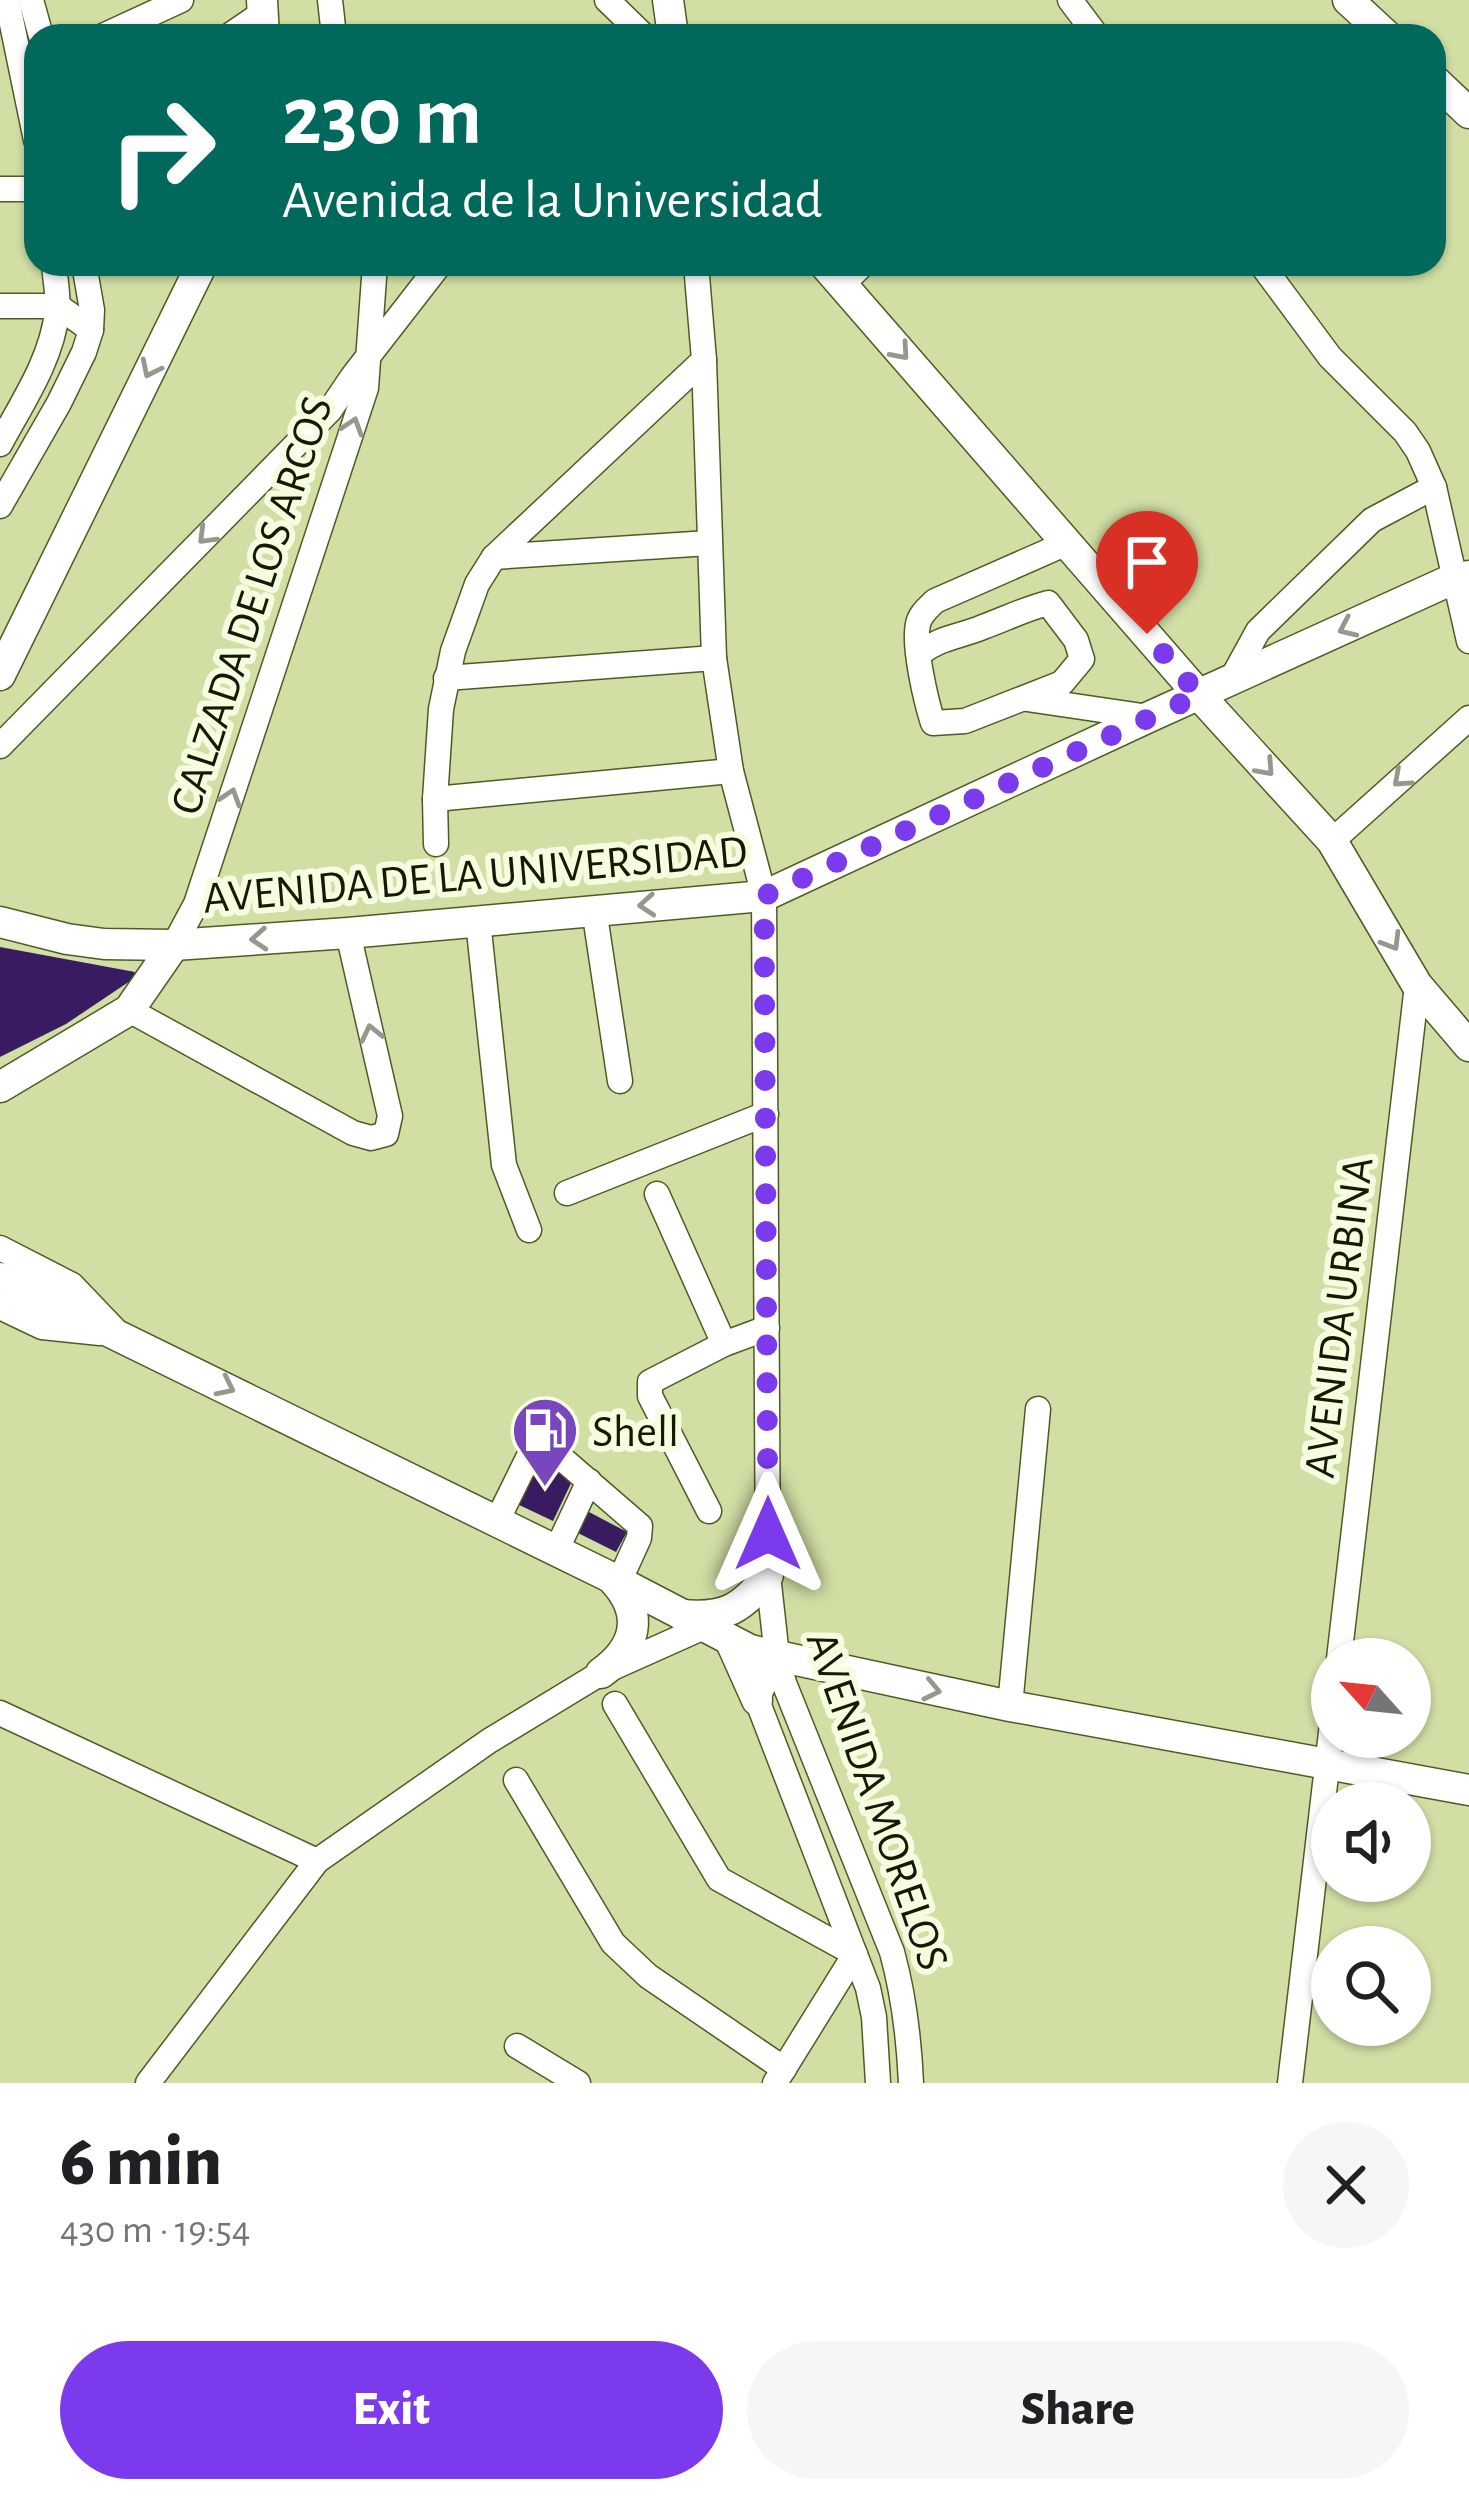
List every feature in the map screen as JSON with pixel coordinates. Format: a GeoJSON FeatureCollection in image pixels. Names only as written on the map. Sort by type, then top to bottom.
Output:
{"type":"FeatureCollection","features":[{"type":"Feature","properties":{"kind":"main road"},"geometry":{"type":"LineString","coordinates":[[1348,0],[1374,24]]}},
{"type":"Feature","properties":{"kind":"main road"},"geometry":{"type":"LineString","coordinates":[[1446,91],[1469,113]]}},
{"type":"Feature","properties":{"kind":"main road"},"geometry":{"type":"LineString","coordinates":[[0,675],[196,276]]}},
{"type":"Feature","properties":{"kind":"main road"},"geometry":{"type":"LineString","coordinates":[[847,276],[1067,543],[1332,841],[1417,985],[1469,1046]]}},
{"type":"Feature","properties":{"kind":"main road","name":"AVENIDA DE LA UNIVERSIDAD"},"geometry":{"type":"LineString","coordinates":[[0,922],[104,944],[174,945],[764,896],[1461,578]]}},
{"type":"Feature","properties":{"kind":"main road"},"geometry":{"type":"LineString","coordinates":[[0,1087],[129,1010],[174,945]]}},
{"type":"Feature","properties":{"kind":"main road"},"geometry":{"type":"LineString","coordinates":[[0,1278],[615,1579],[749,1650],[1010,1706],[1469,1790]]}},
{"type":"Feature","properties":{"kind":"main road"},"geometry":{"type":"LineString","coordinates":[[758,1700],[706,1628],[707,1617],[732,1610],[753,1596],[768,1575]]}},
{"type":"Feature","properties":{"kind":"main road"},"geometry":{"type":"LineString","coordinates":[[601,1673],[620,1659],[631,1639],[633,1616],[615,1579]]}},
{"type":"Feature","properties":{"kind":"street"},"geometry":{"type":"LineString","coordinates":[[7,0],[12,70],[24,105]]}},
{"type":"Feature","properties":{"kind":"street"},"geometry":{"type":"LineString","coordinates":[[129,24],[182,0]]}},
{"type":"Feature","properties":{"kind":"street"},"geometry":{"type":"LineString","coordinates":[[0,444],[9,412],[53,334],[58,306],[54,276]]}},
{"type":"Feature","properties":{"kind":"street"},"geometry":{"type":"LineString","coordinates":[[0,506],[84,352],[91,330],[86,276]]}},
{"type":"Feature","properties":{"kind":"street","name":"CALZADA DE LOS ARCOS"},"geometry":{"type":"LineString","coordinates":[[174,945],[196,904],[366,388],[374,276]]}},
{"type":"Feature","properties":{"kind":"street"},"geometry":{"type":"LineString","coordinates":[[0,746],[330,410],[431,276]]}},
{"type":"Feature","properties":{"kind":"street","name":"AVENIDA MORELOS"},"geometry":{"type":"LineString","coordinates":[[697,276],[714,658],[731,771],[764,896],[768,1575],[777,1656],[892,1952],[908,2025],[911,2083]]}},
{"type":"Feature","properties":{"kind":"street"},"geometry":{"type":"LineString","coordinates":[[1270,276],[1330,357],[1418,451],[1461,578],[1469,641]]}},
{"type":"Feature","properties":{"kind":"street"},"geometry":{"type":"LineString","coordinates":[[0,306],[58,306],[89,290]]}},
{"type":"Feature","properties":{"kind":"street"},"geometry":{"type":"LineString","coordinates":[[58,306],[91,330]]}},
{"type":"Feature","properties":{"kind":"street"},"geometry":{"type":"LineString","coordinates":[[436,844],[435,799],[446,678],[477,584],[494,557],[704,360]]}},
{"type":"Feature","properties":{"kind":"street"},"geometry":{"type":"LineString","coordinates":[[1231,680],[1258,631],[1372,520],[1434,488]]}},
{"type":"Feature","properties":{"kind":"street"},"geometry":{"type":"LineString","coordinates":[[494,557],[709,543]]}},
{"type":"Feature","properties":{"kind":"street"},"geometry":{"type":"LineString","coordinates":[[920,652],[936,641],[1048,603],[1076,640],[1082,659],[1062,683],[964,721],[933,723],[926,700],[920,652],[917,626],[923,611],[935,601],[1067,543]]}},
{"type":"Feature","properties":{"kind":"street"},"geometry":{"type":"LineString","coordinates":[[446,678],[714,658]]}},
{"type":"Feature","properties":{"kind":"street"},"geometry":{"type":"LineString","coordinates":[[1023,699],[1149,717]]}},
{"type":"Feature","properties":{"kind":"street"},"geometry":{"type":"LineString","coordinates":[[1332,841],[1469,718]]}},
{"type":"Feature","properties":{"kind":"street"},"geometry":{"type":"LineString","coordinates":[[435,799],[731,771]]}},
{"type":"Feature","properties":{"kind":"street"},"geometry":{"type":"LineString","coordinates":[[594,909],[620,1082]]}},
{"type":"Feature","properties":{"kind":"street"},"geometry":{"type":"LineString","coordinates":[[478,921],[505,1165],[529,1230]]}},
{"type":"Feature","properties":{"kind":"street"},"geometry":{"type":"LineString","coordinates":[[129,1010],[352,1132],[371,1138],[386,1134],[390,1116],[348,933]]}},
{"type":"Feature","properties":{"kind":"street","name":"AVENIDA URBINA"},"geometry":{"type":"LineString","coordinates":[[1342,1638],[1417,985]]}},
{"type":"Feature","properties":{"kind":"street"},"geometry":{"type":"LineString","coordinates":[[567,1193],[766,1114]]}},
{"type":"Feature","properties":{"kind":"street"},"geometry":{"type":"LineString","coordinates":[[657,1194],[724,1344]]}},
{"type":"Feature","properties":{"kind":"street"},"geometry":{"type":"LineString","coordinates":[[0,1248],[72,1285],[121,1336]]}},
{"type":"Feature","properties":{"kind":"street"},"geometry":{"type":"LineString","coordinates":[[0,1306],[42,1327],[121,1336]]}},
{"type":"Feature","properties":{"kind":"street"},"geometry":{"type":"LineString","coordinates":[[709,1511],[648,1389],[656,1378],[767,1328]]}},
{"type":"Feature","properties":{"kind":"street"},"geometry":{"type":"LineString","coordinates":[[1010,1706],[1038,1409]]}},
{"type":"Feature","properties":{"kind":"street"},"geometry":{"type":"LineString","coordinates":[[497,1521],[530,1454],[543,1445],[640,1526],[640,1538],[615,1579]]}},
{"type":"Feature","properties":{"kind":"street"},"geometry":{"type":"LineString","coordinates":[[556,1551],[589,1481]]}},
{"type":"Feature","properties":{"kind":"street"},"geometry":{"type":"LineString","coordinates":[[148,2083],[317,1861],[489,1741],[601,1673],[706,1628]]}},
{"type":"Feature","properties":{"kind":"street"},"geometry":{"type":"LineString","coordinates":[[777,1656],[758,1700],[868,1988],[878,2083]]}},
{"type":"Feature","properties":{"kind":"street"},"geometry":{"type":"LineString","coordinates":[[615,1704],[719,1879],[855,1954]]}},
{"type":"Feature","properties":{"kind":"street"},"geometry":{"type":"LineString","coordinates":[[0,1713],[317,1861]]}},
{"type":"Feature","properties":{"kind":"street"},"geometry":{"type":"LineString","coordinates":[[1290,2083],[1329,1758]]}},
{"type":"Feature","properties":{"kind":"street"},"geometry":{"type":"LineString","coordinates":[[516,1780],[613,1943],[648,1976],[779,2076],[855,1954]]}},
{"type":"Feature","properties":{"kind":"street"},"geometry":{"type":"LineString","coordinates":[[517,2046],[578,2083]]}},
{"type":"Feature","properties":{"kind":"building"},"geometry":{"type":"Polygon","coordinates":[[[0,947],[135,972],[133,979],[66,1024],[0,1057],[0,947]]]}},
{"type":"Feature","properties":{"kind":"building","name":"Shell"},"geometry":{"type":"Polygon","coordinates":[[[538,1457],[575,1475],[553,1521],[515,1503],[538,1457]]]}},
{"type":"Feature","properties":{"kind":"building","name":"Shell"},"geometry":{"type":"Polygon","coordinates":[[[589,1512],[627,1532],[616,1552],[578,1533],[589,1512]]]}},
{"type":"Feature","properties":{"kind":"place","name":"Shell"},"geometry":{"type":"Point","coordinates":[545,1489]}},
{"type":"Feature","properties":{"kind":"route"},"geometry":{"type":"LineString","coordinates":[[768,1534],[764,896],[1199,695],[1147,634]]}}]}
